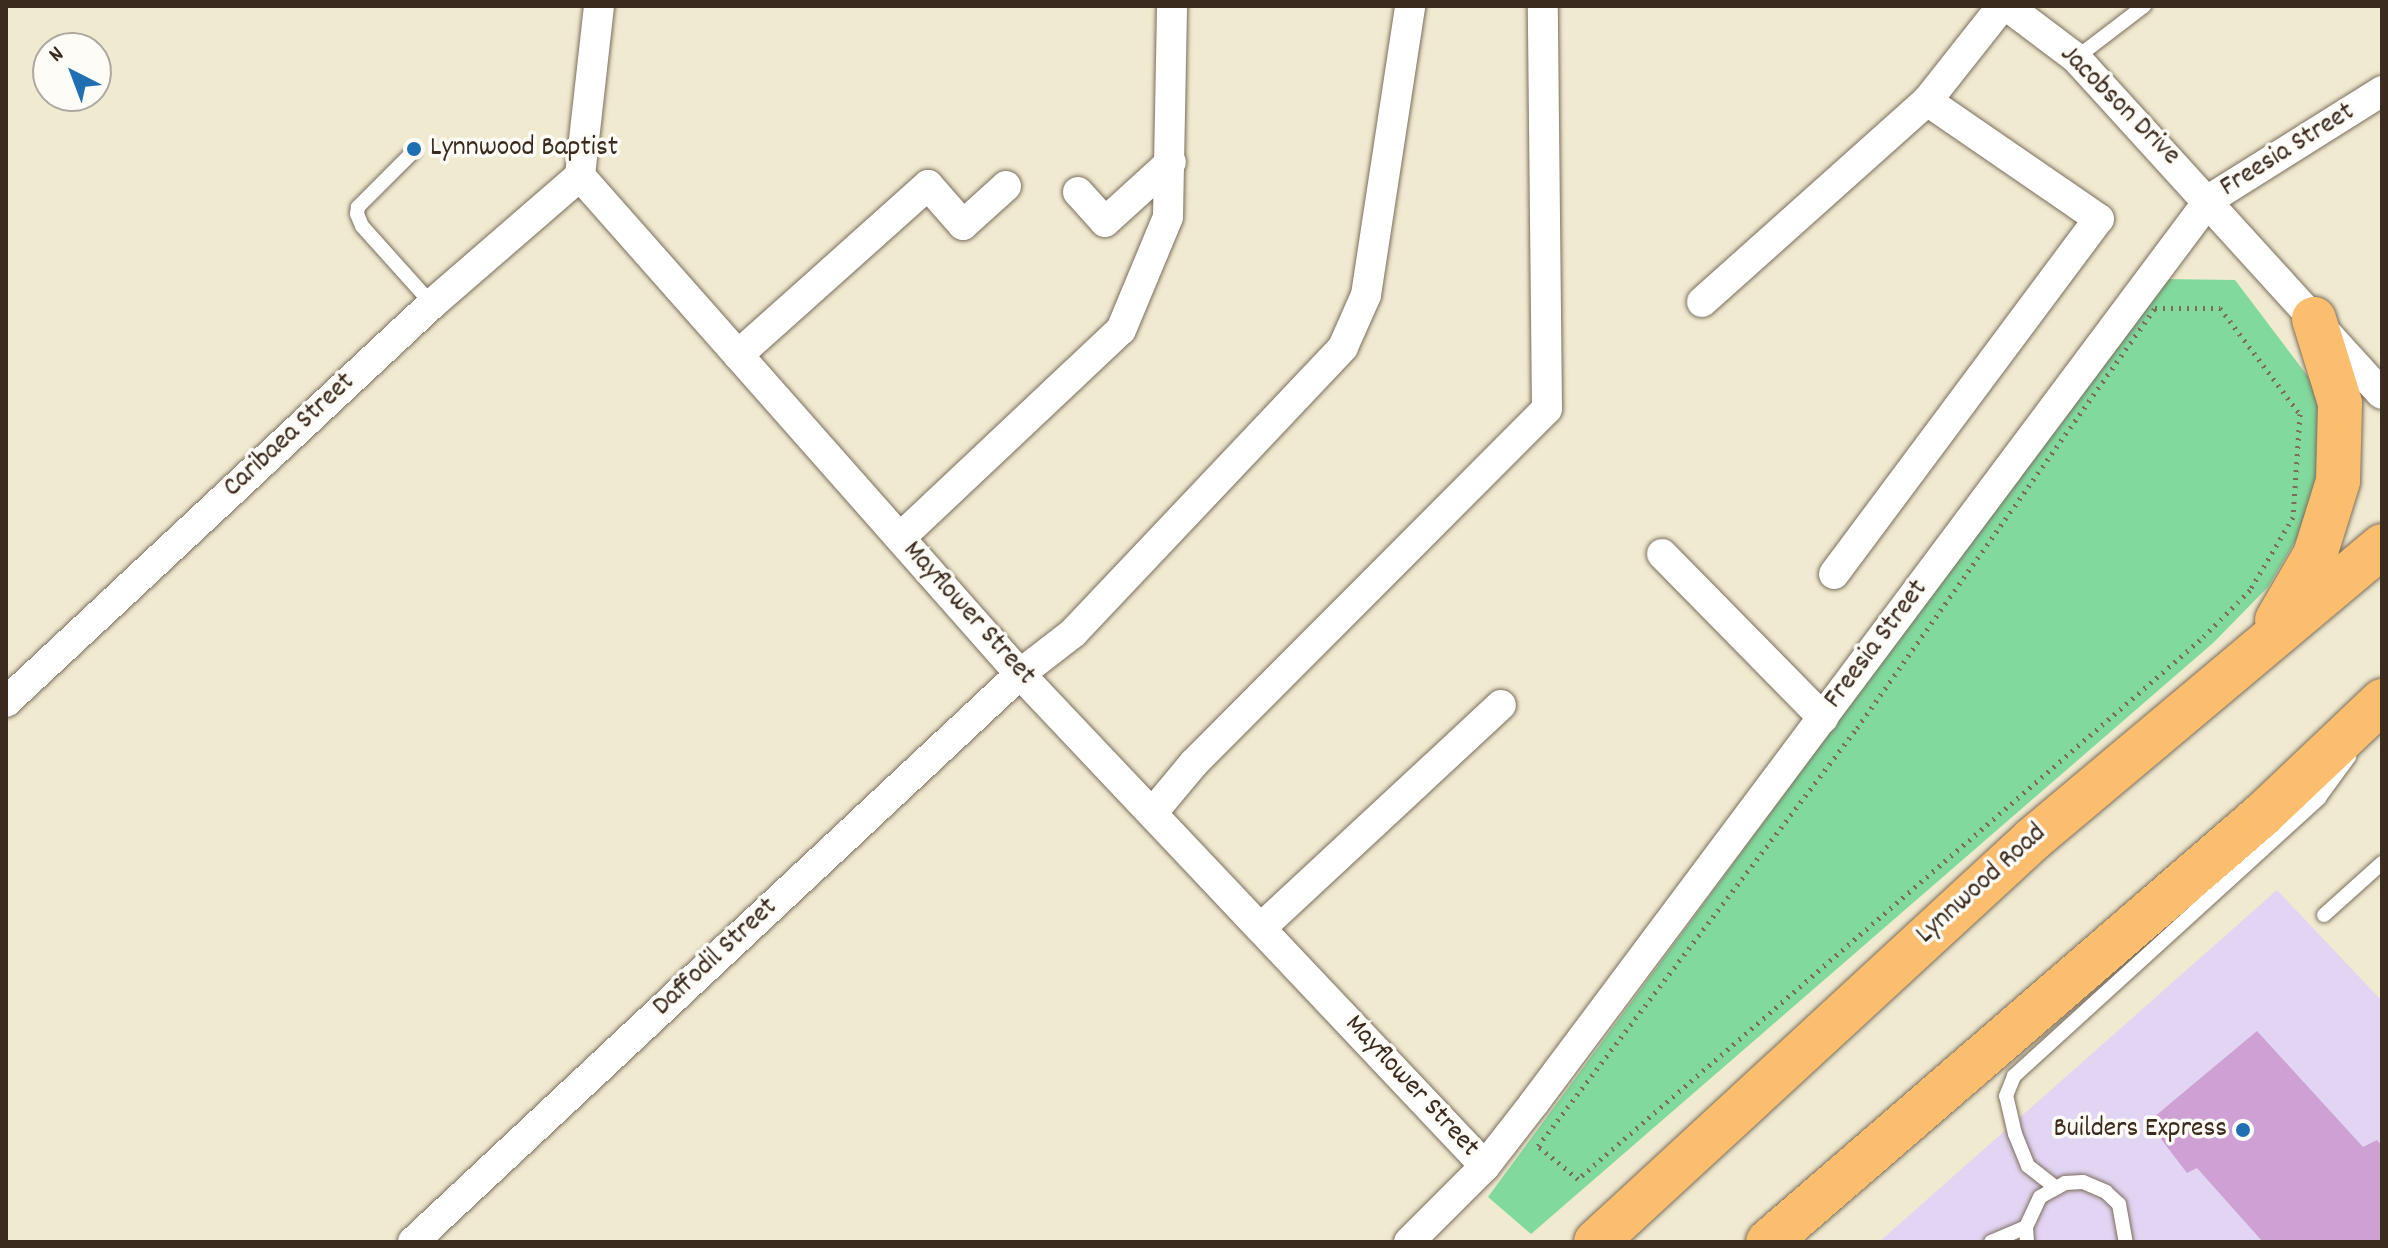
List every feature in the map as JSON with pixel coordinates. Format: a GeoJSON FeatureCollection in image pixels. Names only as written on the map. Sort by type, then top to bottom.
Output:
{"type":"FeatureCollection","features":[{"type":"Feature","properties":{"kind":"main road"},"geometry":{"type":"LineString","coordinates":[[2257,653],[2315,555],[2338,481],[2340,403],[2314,319]]}},
{"type":"Feature","properties":{"kind":"main road","name":"Lynnwood Road"},"geometry":{"type":"LineString","coordinates":[[1596,1242],[2033,839],[2382,546]]}},
{"type":"Feature","properties":{"kind":"main road"},"geometry":{"type":"LineString","coordinates":[[1768,1242],[2262,815],[2382,704]]}},
{"type":"Feature","properties":{"kind":"main road"},"geometry":{"type":"LineString","coordinates":[[1789,1242],[1828,1189]]}},
{"type":"Feature","properties":{"kind":"street"},"geometry":{"type":"LineString","coordinates":[[580,176],[599,6]]}},
{"type":"Feature","properties":{"kind":"street"},"geometry":{"type":"LineString","coordinates":[[900,538],[1121,330],[1168,217],[1172,6]]}},
{"type":"Feature","properties":{"kind":"street","name":"Daffodil Street"},"geometry":{"type":"LineString","coordinates":[[413,1242],[1020,674],[1073,633],[1343,347],[1366,295],[1410,6]]}},
{"type":"Feature","properties":{"kind":"street"},"geometry":{"type":"LineString","coordinates":[[1154,811],[1194,763],[1547,409],[1543,6]]}},
{"type":"Feature","properties":{"kind":"street"},"geometry":{"type":"LineString","coordinates":[[1702,302],[1927,101],[2004,6]]}},
{"type":"Feature","properties":{"kind":"street","name":"Jacobson Drive"},"geometry":{"type":"LineString","coordinates":[[2004,6],[2076,58],[2210,199],[2382,394]]}},
{"type":"Feature","properties":{"kind":"street","name":"Freesia Street"},"geometry":{"type":"LineString","coordinates":[[1409,1242],[1485,1166],[2210,199],[2382,91]]}},
{"type":"Feature","properties":{"kind":"street"},"geometry":{"type":"LineString","coordinates":[[1834,574],[2099,219],[1927,101]]}},
{"type":"Feature","properties":{"kind":"street"},"geometry":{"type":"LineString","coordinates":[[1078,192],[1105,222],[1171,162]]}},
{"type":"Feature","properties":{"kind":"street","name":"Caribaea Street"},"geometry":{"type":"LineString","coordinates":[[6,702],[432,304],[580,176]]}},
{"type":"Feature","properties":{"kind":"street","name":"Mayflower Street"},"geometry":{"type":"LineString","coordinates":[[580,176],[1020,674],[1154,811],[1485,1166]]}},
{"type":"Feature","properties":{"kind":"street"},"geometry":{"type":"LineString","coordinates":[[738,355],[928,185],[963,225],[1006,186]]}},
{"type":"Feature","properties":{"kind":"street"},"geometry":{"type":"LineString","coordinates":[[1662,554],[1823,718]]}},
{"type":"Feature","properties":{"kind":"street"},"geometry":{"type":"LineString","coordinates":[[1262,927],[1501,705]]}},
{"type":"Feature","properties":{"kind":"lane"},"geometry":{"type":"LineString","coordinates":[[2076,58],[2144,6]]}},
{"type":"Feature","properties":{"kind":"lane"},"geometry":{"type":"LineString","coordinates":[[413,152],[358,207],[357,214],[432,304]]}},
{"type":"Feature","properties":{"kind":"lane"},"geometry":{"type":"LineString","coordinates":[[2055,1187],[2028,1166],[2015,1134],[2006,1096],[2014,1076],[2051,1038],[2319,798],[2382,704]]}},
{"type":"Feature","properties":{"kind":"lane"},"geometry":{"type":"LineString","coordinates":[[2324,915],[2382,863]]}},
{"type":"Feature","properties":{"kind":"lane"},"geometry":{"type":"LineString","coordinates":[[1991,1242],[2026,1235],[2032,1208],[2055,1187],[2083,1182],[2106,1192],[2126,1222],[2126,1242]]}},
{"type":"Feature","properties":{"kind":"path"},"geometry":{"type":"LineString","coordinates":[[2155,308],[2185,308],[2220,308],[2300,414],[2293,517],[2250,590],[2200,640],[1578,1179],[1538,1146],[1857,728],[2155,308]]}},
{"type":"Feature","properties":{"kind":"shaded area"},"geometry":{"type":"Polygon","coordinates":[[[2277,890],[2382,1001],[2382,1242],[1879,1242],[2277,890]]]}},
{"type":"Feature","properties":{"kind":"green space"},"geometry":{"type":"Polygon","coordinates":[[[2163,279],[2235,280],[2322,395],[2315,508],[2268,587],[2213,643],[1531,1234],[1488,1197],[2163,279]]]}},
{"type":"Feature","properties":{"kind":"building"},"geometry":{"type":"Polygon","coordinates":[[[2257,1031],[2363,1147],[2377,1140],[2382,1146],[2382,1242],[2263,1242],[2197,1168],[2187,1173],[2148,1122],[2257,1031]]]}},
{"type":"Feature","properties":{"kind":"place","name":"Lynnwood Baptist"},"geometry":{"type":"Point","coordinates":[414,149]}},
{"type":"Feature","properties":{"kind":"place","name":"Builders Express"},"geometry":{"type":"Point","coordinates":[2243,1130]}}]}
